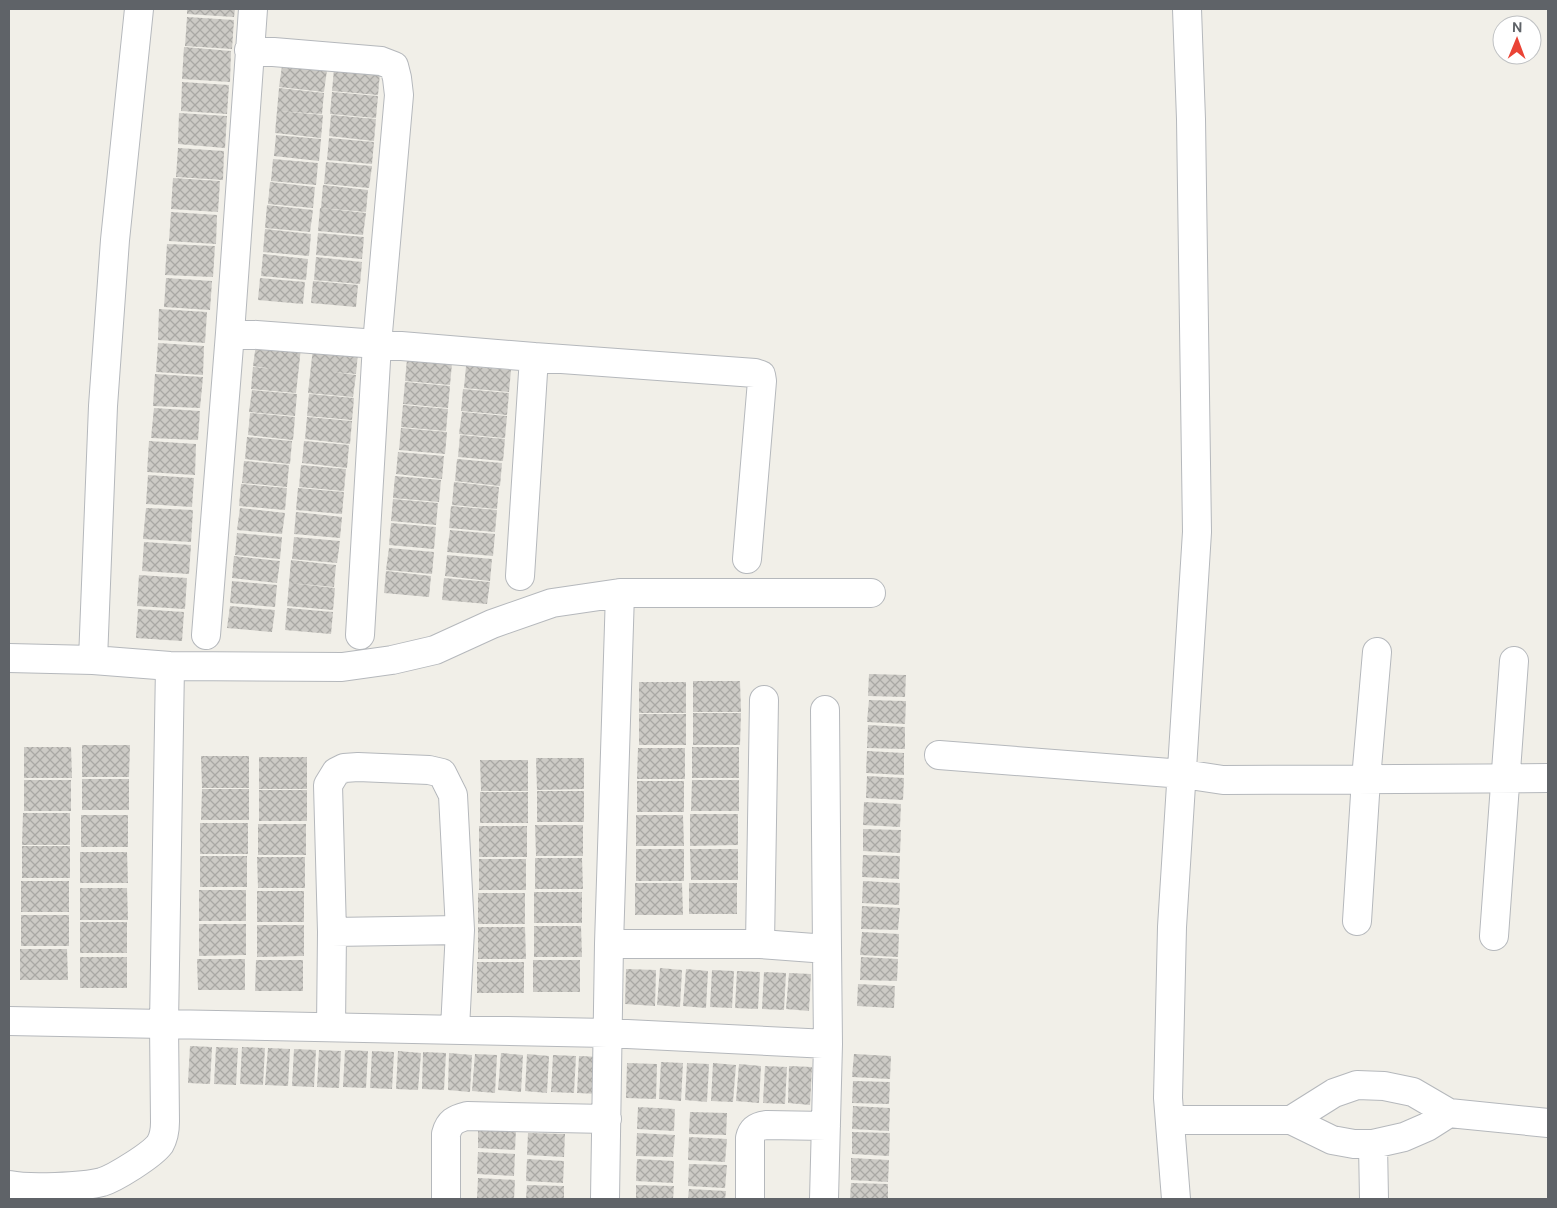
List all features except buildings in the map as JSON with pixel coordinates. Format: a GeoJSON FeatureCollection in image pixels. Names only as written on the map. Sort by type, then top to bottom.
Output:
{"type":"FeatureCollection","features":[{"type":"Feature","properties":{"kind":"street"},"geometry":{"type":"LineString","coordinates":[[93,660],[103,406],[115,240],[138,9]]}},
{"type":"Feature","properties":{"kind":"street"},"geometry":{"type":"LineString","coordinates":[[206,635],[253,9]]}},
{"type":"Feature","properties":{"kind":"street"},"geometry":{"type":"LineString","coordinates":[[1176,1199],[1168,1098],[1172,927],[1197,532],[1188,9]]}},
{"type":"Feature","properties":{"kind":"street"},"geometry":{"type":"LineString","coordinates":[[249,50],[372,59],[394,66],[398,78],[399,95],[377,344],[360,634]]}},
{"type":"Feature","properties":{"kind":"street"},"geometry":{"type":"LineString","coordinates":[[230,333],[746,372],[761,375],[748,559]]}},
{"type":"Feature","properties":{"kind":"street"},"geometry":{"type":"LineString","coordinates":[[520,576],[534,357]]}},
{"type":"Feature","properties":{"kind":"street"},"geometry":{"type":"LineString","coordinates":[[9,658],[93,660],[170,666],[342,667],[392,660],[435,650],[492,624],[552,603],[620,593],[871,593]]}},
{"type":"Feature","properties":{"kind":"street"},"geometry":{"type":"LineString","coordinates":[[605,1199],[609,944],[620,593]]}},
{"type":"Feature","properties":{"kind":"street"},"geometry":{"type":"LineString","coordinates":[[1357,920],[1366,779],[1377,652]]}},
{"type":"Feature","properties":{"kind":"street"},"geometry":{"type":"LineString","coordinates":[[1494,936],[1514,661]]}},
{"type":"Feature","properties":{"kind":"street"},"geometry":{"type":"LineString","coordinates":[[9,1185],[63,1186],[102,1191],[131,1166],[151,1153],[159,1145],[164,1135],[170,666]]}},
{"type":"Feature","properties":{"kind":"street"},"geometry":{"type":"LineString","coordinates":[[760,944],[764,700]]}},
{"type":"Feature","properties":{"kind":"street"},"geometry":{"type":"LineString","coordinates":[[824,1199],[828,1044],[825,710]]}},
{"type":"Feature","properties":{"kind":"street"},"geometry":{"type":"LineString","coordinates":[[939,755],[1183,774],[1224,780],[1548,778]]}},
{"type":"Feature","properties":{"kind":"street"},"geometry":{"type":"LineString","coordinates":[[331,1027],[332,932],[328,784],[336,772],[344,768],[358,767],[429,770],[442,773],[453,795],[460,930],[455,1029]]}},
{"type":"Feature","properties":{"kind":"street"},"geometry":{"type":"LineString","coordinates":[[332,932],[460,930]]}},
{"type":"Feature","properties":{"kind":"street"},"geometry":{"type":"LineString","coordinates":[[609,944],[760,944],[827,949]]}},
{"type":"Feature","properties":{"kind":"street"},"geometry":{"type":"LineString","coordinates":[[9,1021],[607,1033],[828,1044]]}},
{"type":"Feature","properties":{"kind":"street"},"geometry":{"type":"LineString","coordinates":[[1291,1120],[1334,1093],[1357,1085],[1384,1086],[1413,1092],[1449,1113],[1548,1123]]}},
{"type":"Feature","properties":{"kind":"street"},"geometry":{"type":"LineString","coordinates":[[1170,1120],[1291,1120],[1332,1140],[1354,1144],[1373,1144],[1404,1136],[1427,1127],[1449,1113]]}},
{"type":"Feature","properties":{"kind":"street"},"geometry":{"type":"LineString","coordinates":[[446,1199],[446,1134],[449,1124],[457,1118],[467,1116],[607,1119]]}},
{"type":"Feature","properties":{"kind":"street"},"geometry":{"type":"LineString","coordinates":[[750,1199],[750,1138],[752,1131],[759,1126],[766,1125],[826,1126]]}},
{"type":"Feature","properties":{"kind":"street"},"geometry":{"type":"LineString","coordinates":[[1373,1144],[1374,1199]]}}]}
